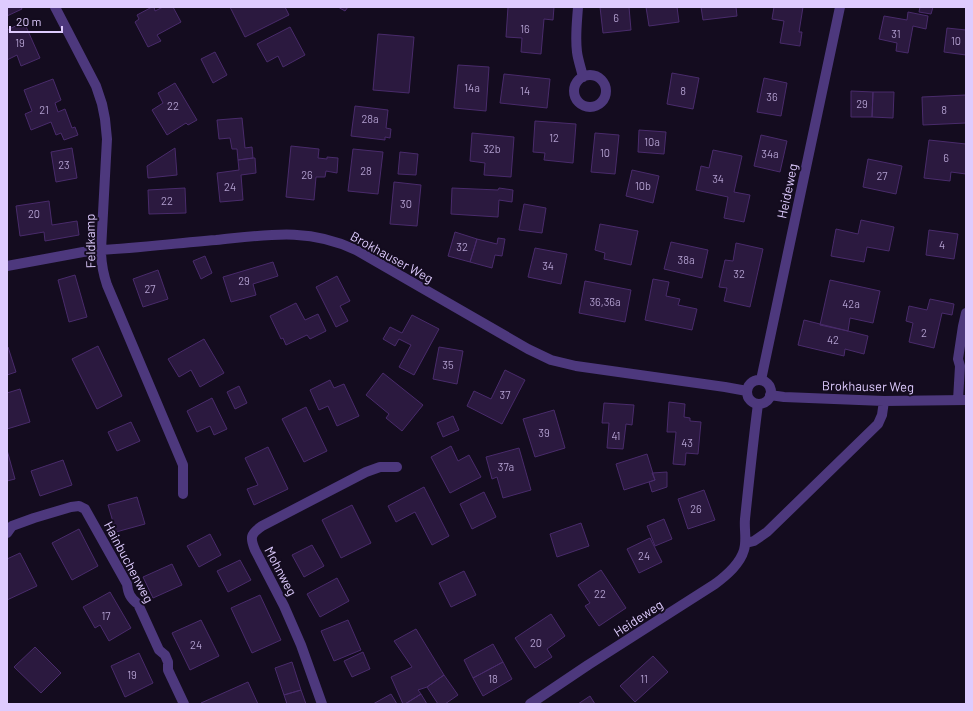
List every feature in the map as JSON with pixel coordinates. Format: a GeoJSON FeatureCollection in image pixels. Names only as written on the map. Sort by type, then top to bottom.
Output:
{"type":"FeatureCollection","features":[{"type":"Feature","properties":{"kind":"street","name":"Feldkamp"},"geometry":{"type":"LineString","coordinates":[[55,7],[96,86],[105,119],[106,139],[100,250],[102,268],[107,285],[183,465],[183,494]]}},
{"type":"Feature","properties":{"kind":"street"},"geometry":{"type":"LineString","coordinates":[[578,7],[576,51],[583,76]]}},
{"type":"Feature","properties":{"kind":"street","name":"Heideweg"},"geometry":{"type":"LineString","coordinates":[[761,380],[840,7]]}},
{"type":"Feature","properties":{"kind":"street","name":"Brokhauser Weg"},"geometry":{"type":"LineString","coordinates":[[7,266],[83,252],[262,236],[290,234],[328,239],[356,250],[522,346],[551,360],[576,366],[747,391]]}},
{"type":"Feature","properties":{"kind":"street"},"geometry":{"type":"LineString","coordinates":[[962,400],[960,366],[958,359],[966,313]]}},
{"type":"Feature","properties":{"kind":"street"},"geometry":{"type":"LineString","coordinates":[[761,380],[765,381],[770,387],[770,395],[766,401],[758,404],[751,401],[747,391],[751,382],[761,380]]}},
{"type":"Feature","properties":{"kind":"street","name":"Brokhauser Weg"},"geometry":{"type":"LineString","coordinates":[[770,395],[784,397],[884,401],[962,400]]}},
{"type":"Feature","properties":{"kind":"street"},"geometry":{"type":"LineString","coordinates":[[746,543],[754,541],[767,532],[878,424],[882,415],[884,401]]}},
{"type":"Feature","properties":{"kind":"street","name":"Heideweg"},"geometry":{"type":"LineString","coordinates":[[530,704],[715,584],[729,573],[737,564],[746,543],[745,522],[758,404]]}},
{"type":"Feature","properties":{"kind":"street","name":"Mohnweg"},"geometry":{"type":"LineString","coordinates":[[322,704],[301,645],[284,606],[255,550],[252,540],[253,532],[366,472],[380,467],[397,467]]}},
{"type":"Feature","properties":{"kind":"street","name":"Hainbuchenweg"},"geometry":{"type":"LineString","coordinates":[[7,533],[12,526],[63,509],[75,506],[85,509],[127,584],[128,592],[132,599],[138,604],[159,650],[165,655],[168,662],[168,670],[184,704]]}},
{"type":"Feature","properties":{"kind":"building"},"geometry":{"type":"Polygon","coordinates":[[[7,7],[21,7],[22,9],[7,16],[7,7]]]}},
{"type":"Feature","properties":{"kind":"building"},"geometry":{"type":"Polygon","coordinates":[[[154,7],[155,11],[163,7],[173,7],[181,22],[157,35],[161,41],[148,47],[135,22],[139,19],[137,15],[154,7]]]}},
{"type":"Feature","properties":{"kind":"building"},"geometry":{"type":"Polygon","coordinates":[[[230,7],[285,7],[289,15],[245,37],[230,7]]]}},
{"type":"Feature","properties":{"kind":"building"},"geometry":{"type":"Polygon","coordinates":[[[338,7],[348,7],[345,11],[338,7]]]}},
{"type":"Feature","properties":{"kind":"building"},"geometry":{"type":"Polygon","coordinates":[[[508,7],[554,7],[553,20],[544,19],[541,54],[521,52],[522,38],[506,37],[508,7]]]}},
{"type":"Feature","properties":{"kind":"building"},"geometry":{"type":"Polygon","coordinates":[[[600,7],[629,7],[631,30],[603,33],[600,7]]]}},
{"type":"Feature","properties":{"kind":"building"},"geometry":{"type":"Polygon","coordinates":[[[646,7],[677,7],[679,22],[649,26],[646,7]]]}},
{"type":"Feature","properties":{"kind":"building"},"geometry":{"type":"Polygon","coordinates":[[[701,7],[736,7],[737,16],[703,20],[701,7]]]}},
{"type":"Feature","properties":{"kind":"building"},"geometry":{"type":"Polygon","coordinates":[[[774,7],[803,7],[799,32],[802,32],[800,46],[780,43],[784,21],[772,19],[774,7]]]}},
{"type":"Feature","properties":{"kind":"building"},"geometry":{"type":"Polygon","coordinates":[[[920,7],[933,7],[931,14],[919,12],[920,7]]]}},
{"type":"Feature","properties":{"kind":"building"},"geometry":{"type":"Polygon","coordinates":[[[908,12],[928,16],[926,29],[913,26],[908,53],[896,51],[897,43],[879,39],[884,16],[907,20],[908,12]]]}},
{"type":"Feature","properties":{"kind":"building"},"geometry":{"type":"Polygon","coordinates":[[[24,22],[40,58],[21,66],[17,55],[7,60],[7,30],[24,22]]]}},
{"type":"Feature","properties":{"kind":"building"},"geometry":{"type":"Polygon","coordinates":[[[290,27],[305,55],[283,67],[278,56],[267,62],[257,44],[290,27]]]}},
{"type":"Feature","properties":{"kind":"building"},"geometry":{"type":"Polygon","coordinates":[[[947,28],[966,30],[966,55],[944,52],[947,28]]]}},
{"type":"Feature","properties":{"kind":"building"},"geometry":{"type":"Polygon","coordinates":[[[378,34],[414,37],[409,93],[373,90],[378,34]]]}},
{"type":"Feature","properties":{"kind":"building"},"geometry":{"type":"Polygon","coordinates":[[[215,52],[227,75],[213,83],[201,59],[215,52]]]}},
{"type":"Feature","properties":{"kind":"building"},"geometry":{"type":"Polygon","coordinates":[[[458,65],[489,67],[486,111],[454,108],[458,65]]]}},
{"type":"Feature","properties":{"kind":"building"},"geometry":{"type":"Polygon","coordinates":[[[672,73],[699,78],[693,109],[667,104],[672,73]]]}},
{"type":"Feature","properties":{"kind":"building"},"geometry":{"type":"Polygon","coordinates":[[[504,74],[550,79],[547,108],[500,103],[504,74]]]}},
{"type":"Feature","properties":{"kind":"building"},"geometry":{"type":"Polygon","coordinates":[[[764,78],[787,83],[781,116],[757,112],[764,78]]]}},
{"type":"Feature","properties":{"kind":"building"},"geometry":{"type":"Polygon","coordinates":[[[53,79],[61,100],[55,103],[58,112],[65,109],[72,128],[75,127],[78,135],[64,140],[61,133],[56,135],[51,122],[31,130],[25,114],[32,111],[24,90],[53,79]]]}},
{"type":"Feature","properties":{"kind":"building"},"geometry":{"type":"Polygon","coordinates":[[[175,83],[197,120],[188,125],[186,123],[167,135],[152,110],[163,103],[158,93],[175,83]]]}},
{"type":"Feature","properties":{"kind":"building"},"geometry":{"type":"Polygon","coordinates":[[[851,91],[873,92],[872,117],[851,117],[851,91]]]}},
{"type":"Feature","properties":{"kind":"building"},"geometry":{"type":"Polygon","coordinates":[[[873,92],[894,92],[893,118],[872,117],[873,92]]]}},
{"type":"Feature","properties":{"kind":"building"},"geometry":{"type":"Polygon","coordinates":[[[966,95],[966,123],[923,125],[922,97],[966,95]]]}},
{"type":"Feature","properties":{"kind":"building"},"geometry":{"type":"Polygon","coordinates":[[[355,106],[388,110],[386,128],[391,129],[390,138],[385,137],[385,140],[351,136],[355,106]]]}},
{"type":"Feature","properties":{"kind":"building"},"geometry":{"type":"Polygon","coordinates":[[[242,118],[245,148],[252,147],[253,158],[238,160],[237,149],[232,149],[230,138],[219,139],[217,120],[242,118]]]}},
{"type":"Feature","properties":{"kind":"building"},"geometry":{"type":"Polygon","coordinates":[[[535,121],[576,124],[573,163],[544,160],[545,153],[533,152],[535,121]]]}},
{"type":"Feature","properties":{"kind":"building"},"geometry":{"type":"Polygon","coordinates":[[[639,130],[666,132],[664,154],[638,152],[639,130]]]}},
{"type":"Feature","properties":{"kind":"building"},"geometry":{"type":"Polygon","coordinates":[[[472,133],[514,137],[511,177],[484,175],[485,163],[470,161],[472,133]]]}},
{"type":"Feature","properties":{"kind":"building"},"geometry":{"type":"Polygon","coordinates":[[[595,133],[619,135],[615,174],[591,172],[595,133]]]}},
{"type":"Feature","properties":{"kind":"building"},"geometry":{"type":"Polygon","coordinates":[[[761,135],[787,141],[780,172],[754,166],[761,135]]]}},
{"type":"Feature","properties":{"kind":"building"},"geometry":{"type":"Polygon","coordinates":[[[929,140],[966,144],[966,174],[951,172],[950,181],[924,178],[929,140]]]}},
{"type":"Feature","properties":{"kind":"building"},"geometry":{"type":"Polygon","coordinates":[[[291,146],[319,149],[318,158],[338,158],[337,173],[326,171],[325,177],[316,177],[314,200],[286,197],[291,146]]]}},
{"type":"Feature","properties":{"kind":"building"},"geometry":{"type":"Polygon","coordinates":[[[72,148],[77,178],[56,182],[51,152],[72,148]]]}},
{"type":"Feature","properties":{"kind":"building"},"geometry":{"type":"Polygon","coordinates":[[[175,148],[177,175],[148,178],[147,166],[175,148]]]}},
{"type":"Feature","properties":{"kind":"building"},"geometry":{"type":"Polygon","coordinates":[[[353,149],[383,152],[378,194],[348,191],[353,149]]]}},
{"type":"Feature","properties":{"kind":"building"},"geometry":{"type":"Polygon","coordinates":[[[713,150],[742,156],[734,192],[750,195],[744,222],[724,218],[728,197],[696,190],[701,166],[709,168],[713,150]]]}},
{"type":"Feature","properties":{"kind":"building"},"geometry":{"type":"Polygon","coordinates":[[[400,152],[418,154],[416,175],[398,174],[400,152]]]}},
{"type":"Feature","properties":{"kind":"building"},"geometry":{"type":"Polygon","coordinates":[[[255,158],[256,173],[241,175],[243,200],[220,202],[217,173],[239,170],[238,160],[255,158]]]}},
{"type":"Feature","properties":{"kind":"building"},"geometry":{"type":"Polygon","coordinates":[[[868,159],[902,166],[896,194],[863,187],[868,159]]]}},
{"type":"Feature","properties":{"kind":"building"},"geometry":{"type":"Polygon","coordinates":[[[632,170],[659,176],[653,203],[626,196],[632,170]]]}},
{"type":"Feature","properties":{"kind":"building"},"geometry":{"type":"Polygon","coordinates":[[[394,182],[421,185],[417,226],[390,224],[394,182]]]}},
{"type":"Feature","properties":{"kind":"building"},"geometry":{"type":"Polygon","coordinates":[[[185,188],[186,213],[149,214],[148,190],[185,188]]]}},
{"type":"Feature","properties":{"kind":"building"},"geometry":{"type":"Polygon","coordinates":[[[452,188],[498,190],[499,188],[513,190],[512,202],[499,200],[498,217],[451,214],[452,188]]]}},
{"type":"Feature","properties":{"kind":"building"},"geometry":{"type":"Polygon","coordinates":[[[49,201],[52,225],[77,221],[79,235],[45,241],[44,232],[20,236],[16,206],[49,201]]]}},
{"type":"Feature","properties":{"kind":"building"},"geometry":{"type":"Polygon","coordinates":[[[524,204],[546,208],[542,233],[519,230],[524,204]]]}},
{"type":"Feature","properties":{"kind":"building"},"geometry":{"type":"Polygon","coordinates":[[[861,220],[894,227],[889,251],[867,247],[864,262],[831,256],[836,229],[858,234],[861,220]]]}},
{"type":"Feature","properties":{"kind":"building"},"geometry":{"type":"Polygon","coordinates":[[[600,224],[638,231],[631,265],[604,259],[605,253],[595,250],[600,224]]]}},
{"type":"Feature","properties":{"kind":"building"},"geometry":{"type":"Polygon","coordinates":[[[929,230],[958,234],[954,259],[926,255],[929,230]]]}},
{"type":"Feature","properties":{"kind":"building"},"geometry":{"type":"Polygon","coordinates":[[[455,232],[477,239],[470,262],[448,256],[455,232]]]}},
{"type":"Feature","properties":{"kind":"building"},"geometry":{"type":"Polygon","coordinates":[[[498,238],[505,239],[502,256],[495,255],[492,268],[470,262],[477,239],[497,244],[498,238]]]}},
{"type":"Feature","properties":{"kind":"building"},"geometry":{"type":"Polygon","coordinates":[[[671,242],[708,250],[702,278],[664,269],[671,242]]]}},
{"type":"Feature","properties":{"kind":"building"},"geometry":{"type":"Polygon","coordinates":[[[736,243],[763,249],[750,307],[724,301],[727,288],[719,287],[725,260],[733,261],[736,243]]]}},
{"type":"Feature","properties":{"kind":"building"},"geometry":{"type":"Polygon","coordinates":[[[535,248],[567,254],[561,284],[528,277],[535,248]]]}},
{"type":"Feature","properties":{"kind":"building"},"geometry":{"type":"Polygon","coordinates":[[[205,256],[212,273],[201,279],[193,261],[205,256]]]}},
{"type":"Feature","properties":{"kind":"building"},"geometry":{"type":"Polygon","coordinates":[[[273,262],[278,276],[253,284],[256,295],[231,302],[223,277],[273,262]]]}},
{"type":"Feature","properties":{"kind":"building"},"geometry":{"type":"Polygon","coordinates":[[[158,270],[168,299],[143,307],[133,279],[158,270]]]}},
{"type":"Feature","properties":{"kind":"building"},"geometry":{"type":"Polygon","coordinates":[[[75,275],[87,317],[69,322],[58,280],[75,275]]]}},
{"type":"Feature","properties":{"kind":"building"},"geometry":{"type":"Polygon","coordinates":[[[337,276],[350,301],[340,306],[348,321],[336,327],[316,287],[337,276]]]}},
{"type":"Feature","properties":{"kind":"building"},"geometry":{"type":"Polygon","coordinates":[[[653,279],[669,282],[666,296],[680,299],[678,305],[697,309],[692,330],[645,320],[653,279]]]}},
{"type":"Feature","properties":{"kind":"building"},"geometry":{"type":"Polygon","coordinates":[[[830,280],[880,291],[873,323],[850,318],[848,331],[820,325],[830,280]]]}},
{"type":"Feature","properties":{"kind":"building"},"geometry":{"type":"Polygon","coordinates":[[[585,281],[631,290],[625,322],[579,313],[585,281]]]}},
{"type":"Feature","properties":{"kind":"building"},"geometry":{"type":"Polygon","coordinates":[[[930,299],[954,304],[952,315],[942,313],[934,348],[909,342],[913,323],[906,321],[909,306],[927,310],[930,299]]]}},
{"type":"Feature","properties":{"kind":"building"},"geometry":{"type":"Polygon","coordinates":[[[296,303],[305,320],[318,314],[326,331],[310,339],[307,335],[286,345],[283,338],[281,339],[270,316],[296,303]]]}},
{"type":"Feature","properties":{"kind":"building"},"geometry":{"type":"Polygon","coordinates":[[[412,315],[439,329],[414,375],[399,367],[411,345],[399,339],[395,346],[383,339],[390,327],[402,333],[412,315]]]}},
{"type":"Feature","properties":{"kind":"building"},"geometry":{"type":"Polygon","coordinates":[[[804,320],[868,336],[864,354],[845,349],[844,356],[798,345],[804,320]]]}},
{"type":"Feature","properties":{"kind":"building"},"geometry":{"type":"Polygon","coordinates":[[[204,339],[224,373],[200,387],[191,370],[179,377],[168,359],[204,339]]]}},
{"type":"Feature","properties":{"kind":"building"},"geometry":{"type":"Polygon","coordinates":[[[98,346],[122,396],[97,409],[72,359],[98,346]]]}},
{"type":"Feature","properties":{"kind":"building"},"geometry":{"type":"Polygon","coordinates":[[[7,347],[16,372],[7,375],[7,347]]]}},
{"type":"Feature","properties":{"kind":"building"},"geometry":{"type":"Polygon","coordinates":[[[439,347],[463,351],[457,384],[433,379],[439,347]]]}},
{"type":"Feature","properties":{"kind":"building"},"geometry":{"type":"Polygon","coordinates":[[[505,370],[525,380],[502,424],[467,406],[474,391],[491,399],[505,370]]]}},
{"type":"Feature","properties":{"kind":"building"},"geometry":{"type":"Polygon","coordinates":[[[383,373],[423,405],[402,431],[386,418],[389,414],[366,395],[383,373]]]}},
{"type":"Feature","properties":{"kind":"building"},"geometry":{"type":"Polygon","coordinates":[[[330,380],[334,388],[344,384],[359,416],[337,426],[328,406],[319,410],[310,390],[330,380]]]}},
{"type":"Feature","properties":{"kind":"building"},"geometry":{"type":"Polygon","coordinates":[[[239,386],[247,403],[235,409],[227,392],[239,386]]]}},
{"type":"Feature","properties":{"kind":"building"},"geometry":{"type":"Polygon","coordinates":[[[20,389],[30,422],[7,429],[7,393],[20,389]]]}},
{"type":"Feature","properties":{"kind":"building"},"geometry":{"type":"Polygon","coordinates":[[[212,398],[227,429],[214,435],[210,426],[197,432],[187,411],[212,398]]]}},
{"type":"Feature","properties":{"kind":"building"},"geometry":{"type":"Polygon","coordinates":[[[669,402],[685,404],[684,417],[690,418],[690,421],[701,422],[698,454],[686,453],[685,465],[673,464],[676,432],[667,432],[669,402]]]}},
{"type":"Feature","properties":{"kind":"building"},"geometry":{"type":"Polygon","coordinates":[[[604,403],[634,405],[632,425],[626,424],[623,449],[607,448],[609,423],[602,423],[604,403]]]}},
{"type":"Feature","properties":{"kind":"building"},"geometry":{"type":"Polygon","coordinates":[[[306,407],[327,451],[304,462],[282,419],[306,407]]]}},
{"type":"Feature","properties":{"kind":"building"},"geometry":{"type":"Polygon","coordinates":[[[554,410],[565,448],[535,457],[523,419],[554,410]]]}},
{"type":"Feature","properties":{"kind":"building"},"geometry":{"type":"Polygon","coordinates":[[[453,416],[459,430],[443,437],[437,423],[453,416]]]}},
{"type":"Feature","properties":{"kind":"building"},"geometry":{"type":"Polygon","coordinates":[[[131,422],[140,441],[117,451],[108,432],[131,422]]]}},
{"type":"Feature","properties":{"kind":"building"},"geometry":{"type":"Polygon","coordinates":[[[451,446],[458,461],[469,455],[481,477],[450,493],[431,457],[451,446]]]}},
{"type":"Feature","properties":{"kind":"building"},"geometry":{"type":"Polygon","coordinates":[[[268,447],[288,489],[254,505],[247,489],[258,485],[245,458],[268,447]]]}},
{"type":"Feature","properties":{"kind":"building"},"geometry":{"type":"Polygon","coordinates":[[[519,448],[531,490],[503,498],[497,477],[492,479],[486,457],[519,448]]]}},
{"type":"Feature","properties":{"kind":"building"},"geometry":{"type":"Polygon","coordinates":[[[7,450],[15,479],[7,481],[7,450]]]}},
{"type":"Feature","properties":{"kind":"building"},"geometry":{"type":"Polygon","coordinates":[[[647,454],[655,480],[624,490],[616,464],[647,454]]]}},
{"type":"Feature","properties":{"kind":"building"},"geometry":{"type":"Polygon","coordinates":[[[63,460],[72,485],[40,496],[31,471],[63,460]]]}},
{"type":"Feature","properties":{"kind":"building"},"geometry":{"type":"Polygon","coordinates":[[[667,472],[667,487],[652,492],[649,482],[655,480],[652,473],[667,472]]]}},
{"type":"Feature","properties":{"kind":"building"},"geometry":{"type":"Polygon","coordinates":[[[424,487],[449,536],[432,545],[415,512],[396,522],[388,506],[424,487]]]}},
{"type":"Feature","properties":{"kind":"building"},"geometry":{"type":"Polygon","coordinates":[[[704,490],[715,520],[688,529],[678,499],[704,490]]]}},
{"type":"Feature","properties":{"kind":"building"},"geometry":{"type":"Polygon","coordinates":[[[484,492],[496,517],[472,529],[460,504],[484,492]]]}},
{"type":"Feature","properties":{"kind":"building"},"geometry":{"type":"Polygon","coordinates":[[[137,497],[145,524],[116,532],[108,505],[137,497]]]}},
{"type":"Feature","properties":{"kind":"building"},"geometry":{"type":"Polygon","coordinates":[[[352,505],[371,543],[341,558],[322,520],[352,505]]]}},
{"type":"Feature","properties":{"kind":"building"},"geometry":{"type":"Polygon","coordinates":[[[664,519],[672,539],[655,546],[647,526],[664,519]]]}},
{"type":"Feature","properties":{"kind":"building"},"geometry":{"type":"Polygon","coordinates":[[[581,523],[589,546],[557,557],[550,534],[581,523]]]}},
{"type":"Feature","properties":{"kind":"building"},"geometry":{"type":"Polygon","coordinates":[[[79,529],[98,566],[72,580],[52,543],[79,529]]]}},
{"type":"Feature","properties":{"kind":"building"},"geometry":{"type":"Polygon","coordinates":[[[210,534],[221,555],[199,567],[187,546],[210,534]]]}},
{"type":"Feature","properties":{"kind":"building"},"geometry":{"type":"Polygon","coordinates":[[[650,538],[662,562],[639,573],[627,549],[650,538]]]}},
{"type":"Feature","properties":{"kind":"building"},"geometry":{"type":"Polygon","coordinates":[[[312,545],[324,566],[304,577],[292,555],[312,545]]]}},
{"type":"Feature","properties":{"kind":"building"},"geometry":{"type":"Polygon","coordinates":[[[20,553],[37,586],[7,600],[7,559],[20,553]]]}},
{"type":"Feature","properties":{"kind":"building"},"geometry":{"type":"Polygon","coordinates":[[[240,560],[251,580],[228,592],[217,571],[240,560]]]}},
{"type":"Feature","properties":{"kind":"building"},"geometry":{"type":"Polygon","coordinates":[[[172,564],[182,585],[153,598],[143,577],[172,564]]]}},
{"type":"Feature","properties":{"kind":"building"},"geometry":{"type":"Polygon","coordinates":[[[601,570],[626,608],[599,626],[585,606],[590,603],[578,585],[601,570]]]}},
{"type":"Feature","properties":{"kind":"building"},"geometry":{"type":"Polygon","coordinates":[[[464,571],[476,595],[451,607],[439,583],[464,571]]]}},
{"type":"Feature","properties":{"kind":"building"},"geometry":{"type":"Polygon","coordinates":[[[337,578],[349,601],[320,617],[307,594],[337,578]]]}},
{"type":"Feature","properties":{"kind":"building"},"geometry":{"type":"Polygon","coordinates":[[[110,592],[131,628],[109,641],[100,625],[95,628],[83,607],[110,592]]]}},
{"type":"Feature","properties":{"kind":"building"},"geometry":{"type":"Polygon","coordinates":[[[260,595],[281,640],[252,653],[231,608],[260,595]]]}},
{"type":"Feature","properties":{"kind":"building"},"geometry":{"type":"Polygon","coordinates":[[[551,614],[565,636],[547,649],[552,657],[535,668],[515,638],[551,614]]]}},
{"type":"Feature","properties":{"kind":"building"},"geometry":{"type":"Polygon","coordinates":[[[201,620],[219,656],[190,670],[172,633],[201,620]]]}},
{"type":"Feature","properties":{"kind":"building"},"geometry":{"type":"Polygon","coordinates":[[[348,620],[361,650],[334,661],[321,631],[348,620]]]}},
{"type":"Feature","properties":{"kind":"building"},"geometry":{"type":"Polygon","coordinates":[[[416,629],[444,675],[427,687],[418,690],[421,694],[403,704],[391,677],[412,667],[394,641],[416,629]]]}},
{"type":"Feature","properties":{"kind":"building"},"geometry":{"type":"Polygon","coordinates":[[[493,644],[503,662],[473,678],[464,660],[493,644]]]}},
{"type":"Feature","properties":{"kind":"building"},"geometry":{"type":"Polygon","coordinates":[[[35,647],[61,673],[41,693],[14,667],[35,647]]]}},
{"type":"Feature","properties":{"kind":"building"},"geometry":{"type":"Polygon","coordinates":[[[363,652],[370,669],[352,677],[344,661],[363,652]]]}},
{"type":"Feature","properties":{"kind":"building"},"geometry":{"type":"Polygon","coordinates":[[[139,653],[153,683],[125,697],[111,666],[139,653]]]}},
{"type":"Feature","properties":{"kind":"building"},"geometry":{"type":"Polygon","coordinates":[[[653,656],[668,672],[635,702],[620,686],[653,656]]]}},
{"type":"Feature","properties":{"kind":"building"},"geometry":{"type":"Polygon","coordinates":[[[292,662],[301,690],[284,695],[275,668],[292,662]]]}},
{"type":"Feature","properties":{"kind":"building"},"geometry":{"type":"Polygon","coordinates":[[[503,662],[512,679],[483,696],[473,678],[503,662]]]}},
{"type":"Feature","properties":{"kind":"building"},"geometry":{"type":"Polygon","coordinates":[[[444,675],[458,695],[445,704],[438,704],[427,687],[444,675]]]}},
{"type":"Feature","properties":{"kind":"building"},"geometry":{"type":"Polygon","coordinates":[[[248,682],[258,704],[201,704],[201,703],[248,682]]]}},
{"type":"Feature","properties":{"kind":"building"},"geometry":{"type":"Polygon","coordinates":[[[301,690],[306,704],[287,704],[284,695],[301,690]]]}},
{"type":"Feature","properties":{"kind":"building"},"geometry":{"type":"Polygon","coordinates":[[[391,694],[397,704],[373,704],[391,694]]]}},
{"type":"Feature","properties":{"kind":"building"},"geometry":{"type":"Polygon","coordinates":[[[421,694],[427,704],[405,704],[421,694]]]}},
{"type":"Feature","properties":{"kind":"building"},"geometry":{"type":"Polygon","coordinates":[[[590,696],[595,704],[578,704],[590,696]]]}}]}
